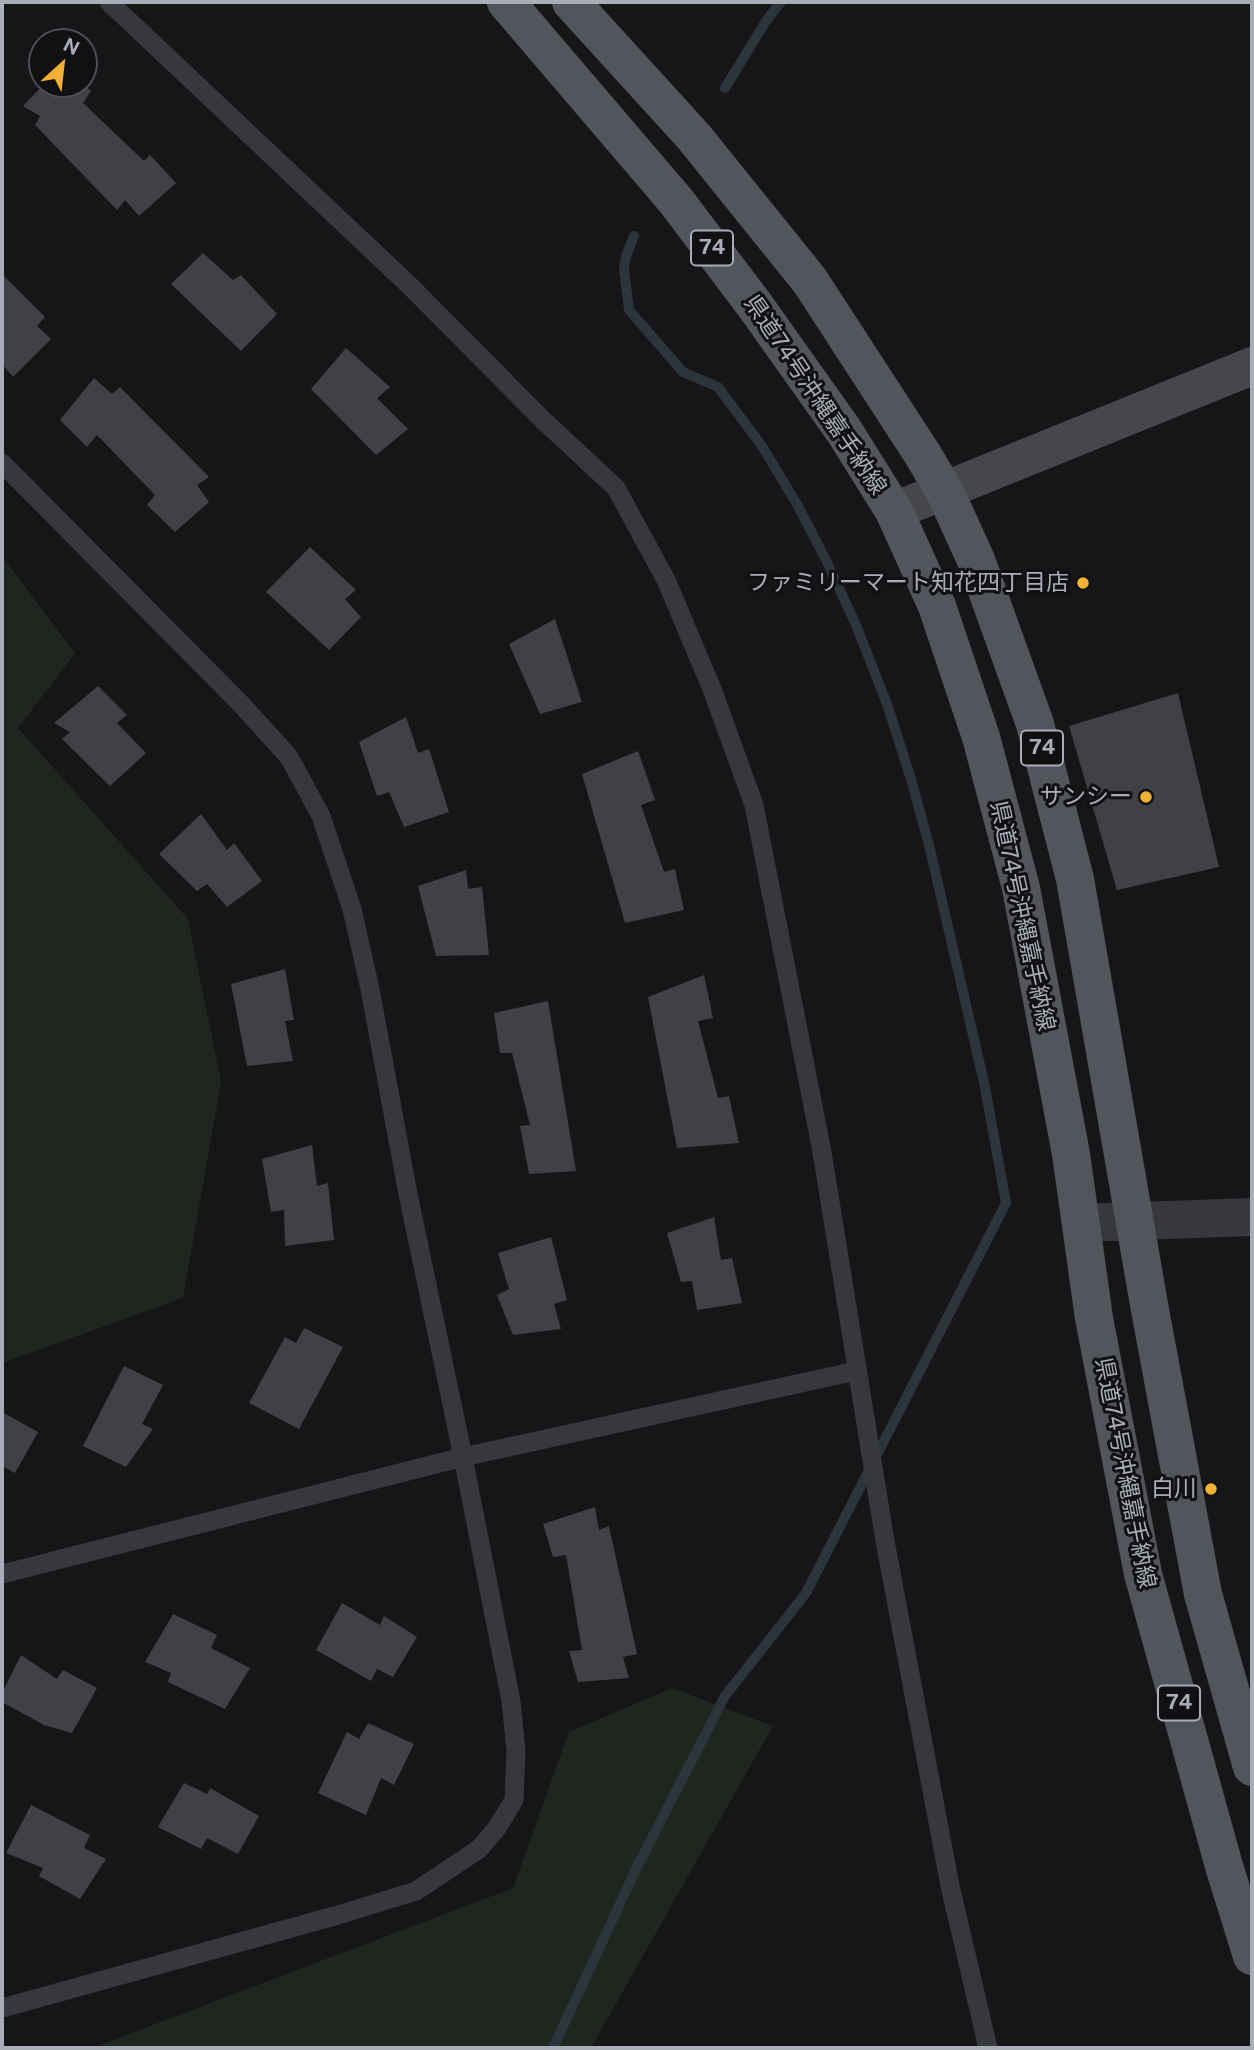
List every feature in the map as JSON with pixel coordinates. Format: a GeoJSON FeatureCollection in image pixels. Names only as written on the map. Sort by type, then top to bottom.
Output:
{"type":"FeatureCollection","features":[{"type":"Feature","properties":{"kind":"main road","name":"県道74号沖縄嘉手納線"},"geometry":{"type":"LineString","coordinates":[[506,2],[684,212],[756,307],[844,431],[894,512],[937,606],[981,737],[1021,888],[1071,1154],[1094,1318],[1143,1574],[1224,1866],[1252,1956]]}},
{"type":"Feature","properties":{"kind":"main road","name":"74"},"geometry":{"type":"LineString","coordinates":[[571,2],[694,137],[810,281],[945,492],[976,560],[1035,724],[1075,879],[1203,1594],[1252,1767]]}},
{"type":"Feature","properties":{"kind":"street"},"geometry":{"type":"LineString","coordinates":[[894,512],[1252,366]]}},
{"type":"Feature","properties":{"kind":"street"},"geometry":{"type":"LineString","coordinates":[[1081,1223],[1252,1217]]}},
{"type":"Feature","properties":{"kind":"lane"},"geometry":{"type":"LineString","coordinates":[[109,2],[410,286],[544,421],[616,488],[671,592],[712,689],[754,805],[821,1152],[885,1541],[950,1886],[988,2048]]}},
{"type":"Feature","properties":{"kind":"lane"},"geometry":{"type":"LineString","coordinates":[[2,463],[241,704],[289,757],[320,816],[352,909],[370,989],[408,1194],[464,1457],[511,1701],[516,1751],[514,1800],[497,1828],[479,1849],[416,1891],[325,1919],[2,2008]]}},
{"type":"Feature","properties":{"kind":"lane"},"geometry":{"type":"LineString","coordinates":[[2,1574],[464,1457],[856,1371]]}},
{"type":"Feature","properties":{"kind":"shaded area"},"geometry":{"type":"Polygon","coordinates":[[[2,556],[75,653],[18,728],[188,919],[221,1082],[183,1298],[2,1363],[2,556]]]}},
{"type":"Feature","properties":{"kind":"shaded area"},"geometry":{"type":"Polygon","coordinates":[[[672,1688],[773,1726],[591,2048],[92,2048],[513,1888],[569,1732],[672,1688]]]}},
{"type":"Feature","properties":{"kind":"building"},"geometry":{"type":"Polygon","coordinates":[[[31,98],[86,98],[83,103],[144,161],[150,155],[176,183],[139,216],[125,200],[117,210],[35,125],[40,116],[23,106],[31,98]]]}},
{"type":"Feature","properties":{"kind":"building"},"geometry":{"type":"Polygon","coordinates":[[[203,253],[233,280],[241,275],[277,314],[241,351],[171,284],[203,253]]]}},
{"type":"Feature","properties":{"kind":"building"},"geometry":{"type":"Polygon","coordinates":[[[2,274],[45,317],[37,326],[51,339],[13,377],[2,364],[2,274]]]}},
{"type":"Feature","properties":{"kind":"building"},"geometry":{"type":"Polygon","coordinates":[[[346,348],[390,387],[377,398],[408,429],[376,455],[311,389],[346,348]]]}},
{"type":"Feature","properties":{"kind":"building"},"geometry":{"type":"Polygon","coordinates":[[[94,378],[112,394],[120,387],[209,477],[197,485],[209,502],[175,532],[147,505],[155,495],[97,435],[87,447],[60,420],[94,378]]]}},
{"type":"Feature","properties":{"kind":"building"},"geometry":{"type":"Polygon","coordinates":[[[310,547],[356,590],[345,599],[361,617],[329,650],[266,592],[310,547]]]}},
{"type":"Feature","properties":{"kind":"building"},"geometry":{"type":"Polygon","coordinates":[[[555,619],[582,702],[540,714],[509,644],[555,619]]]}},
{"type":"Feature","properties":{"kind":"building"},"geometry":{"type":"Polygon","coordinates":[[[98,686],[127,715],[117,723],[146,753],[110,786],[62,739],[70,732],[54,723],[98,686]]]}},
{"type":"Feature","properties":{"kind":"building","name":"サンシー"},"geometry":{"type":"Polygon","coordinates":[[[1178,693],[1219,867],[1117,890],[1069,726],[1178,693]]]}},
{"type":"Feature","properties":{"kind":"building"},"geometry":{"type":"Polygon","coordinates":[[[406,717],[418,753],[429,749],[449,812],[404,827],[389,792],[377,796],[359,742],[406,717]]]}},
{"type":"Feature","properties":{"kind":"building"},"geometry":{"type":"Polygon","coordinates":[[[638,751],[655,800],[641,805],[664,872],[675,869],[684,910],[625,923],[582,774],[638,751]]]}},
{"type":"Feature","properties":{"kind":"building"},"geometry":{"type":"Polygon","coordinates":[[[201,814],[227,850],[234,843],[262,881],[227,907],[207,884],[197,891],[159,854],[201,814]]]}},
{"type":"Feature","properties":{"kind":"building"},"geometry":{"type":"Polygon","coordinates":[[[466,870],[468,889],[482,887],[489,955],[436,956],[418,886],[466,870]]]}},
{"type":"Feature","properties":{"kind":"building"},"geometry":{"type":"Polygon","coordinates":[[[285,969],[294,1020],[285,1021],[293,1061],[247,1066],[231,984],[285,969]]]}},
{"type":"Feature","properties":{"kind":"building"},"geometry":{"type":"Polygon","coordinates":[[[704,975],[713,1018],[698,1021],[718,1098],[729,1096],[739,1143],[677,1148],[648,997],[704,975]]]}},
{"type":"Feature","properties":{"kind":"building"},"geometry":{"type":"Polygon","coordinates":[[[548,1001],[576,1171],[529,1174],[520,1126],[530,1125],[512,1053],[500,1053],[494,1013],[548,1001]]]}},
{"type":"Feature","properties":{"kind":"building"},"geometry":{"type":"Polygon","coordinates":[[[312,1145],[317,1186],[328,1183],[334,1240],[285,1246],[284,1210],[271,1212],[262,1159],[312,1145]]]}},
{"type":"Feature","properties":{"kind":"building"},"geometry":{"type":"Polygon","coordinates":[[[714,1217],[721,1260],[732,1258],[742,1303],[697,1310],[692,1281],[681,1282],[667,1233],[714,1217]]]}},
{"type":"Feature","properties":{"kind":"building"},"geometry":{"type":"Polygon","coordinates":[[[551,1237],[567,1300],[554,1304],[561,1329],[513,1335],[497,1295],[509,1289],[498,1253],[551,1237]]]}},
{"type":"Feature","properties":{"kind":"building"},"geometry":{"type":"Polygon","coordinates":[[[304,1328],[343,1347],[299,1429],[249,1403],[285,1337],[296,1343],[304,1328]]]}},
{"type":"Feature","properties":{"kind":"building"},"geometry":{"type":"Polygon","coordinates":[[[124,1366],[163,1385],[142,1424],[153,1429],[126,1467],[83,1446],[124,1366]]]}},
{"type":"Feature","properties":{"kind":"building"},"geometry":{"type":"Polygon","coordinates":[[[2,1412],[38,1432],[15,1473],[2,1466],[2,1412]]]}},
{"type":"Feature","properties":{"kind":"building"},"geometry":{"type":"Polygon","coordinates":[[[595,1507],[599,1530],[609,1526],[637,1654],[623,1657],[629,1678],[578,1682],[569,1651],[582,1650],[566,1555],[553,1557],[543,1524],[595,1507]]]}},
{"type":"Feature","properties":{"kind":"building"},"geometry":{"type":"Polygon","coordinates":[[[342,1603],[380,1625],[384,1616],[417,1637],[393,1677],[377,1669],[371,1681],[316,1650],[342,1603]]]}},
{"type":"Feature","properties":{"kind":"building"},"geometry":{"type":"Polygon","coordinates":[[[173,1614],[217,1635],[211,1648],[250,1668],[225,1709],[168,1682],[171,1673],[145,1662],[173,1614]]]}},
{"type":"Feature","properties":{"kind":"building"},"geometry":{"type":"Polygon","coordinates":[[[21,1655],[57,1679],[63,1670],[97,1688],[72,1733],[44,1725],[2,1702],[2,1693],[21,1655]]]}},
{"type":"Feature","properties":{"kind":"building"},"geometry":{"type":"Polygon","coordinates":[[[368,1723],[414,1744],[394,1785],[381,1778],[366,1815],[318,1793],[347,1732],[359,1739],[368,1723]]]}},
{"type":"Feature","properties":{"kind":"building"},"geometry":{"type":"Polygon","coordinates":[[[184,1783],[207,1794],[210,1788],[259,1816],[238,1854],[207,1838],[201,1849],[158,1827],[184,1783]]]}},
{"type":"Feature","properties":{"kind":"building"},"geometry":{"type":"Polygon","coordinates":[[[31,1805],[90,1835],[84,1848],[106,1859],[80,1899],[39,1876],[43,1868],[6,1853],[31,1805]]]}},
{"type":"Feature","properties":{"kind":"waterway"},"geometry":{"type":"LineString","coordinates":[[725,88],[766,21],[781,2]]}},
{"type":"Feature","properties":{"kind":"waterway"},"geometry":{"type":"LineString","coordinates":[[553,2048],[636,1869],[725,1696],[806,1593],[1006,1203],[985,1087],[930,849],[887,704],[856,625],[827,562],[762,446],[718,387],[683,372],[629,310],[624,269],[634,236]]}},
{"type":"Feature","properties":{"kind":"place","name":"ファミリーマート知花四丁目店"},"geometry":{"type":"Point","coordinates":[1083,583]}},
{"type":"Feature","properties":{"kind":"place","name":"サンシー"},"geometry":{"type":"Point","coordinates":[1146,797]}},
{"type":"Feature","properties":{"kind":"place","name":"白川"},"geometry":{"type":"Point","coordinates":[1211,1489]}}]}
